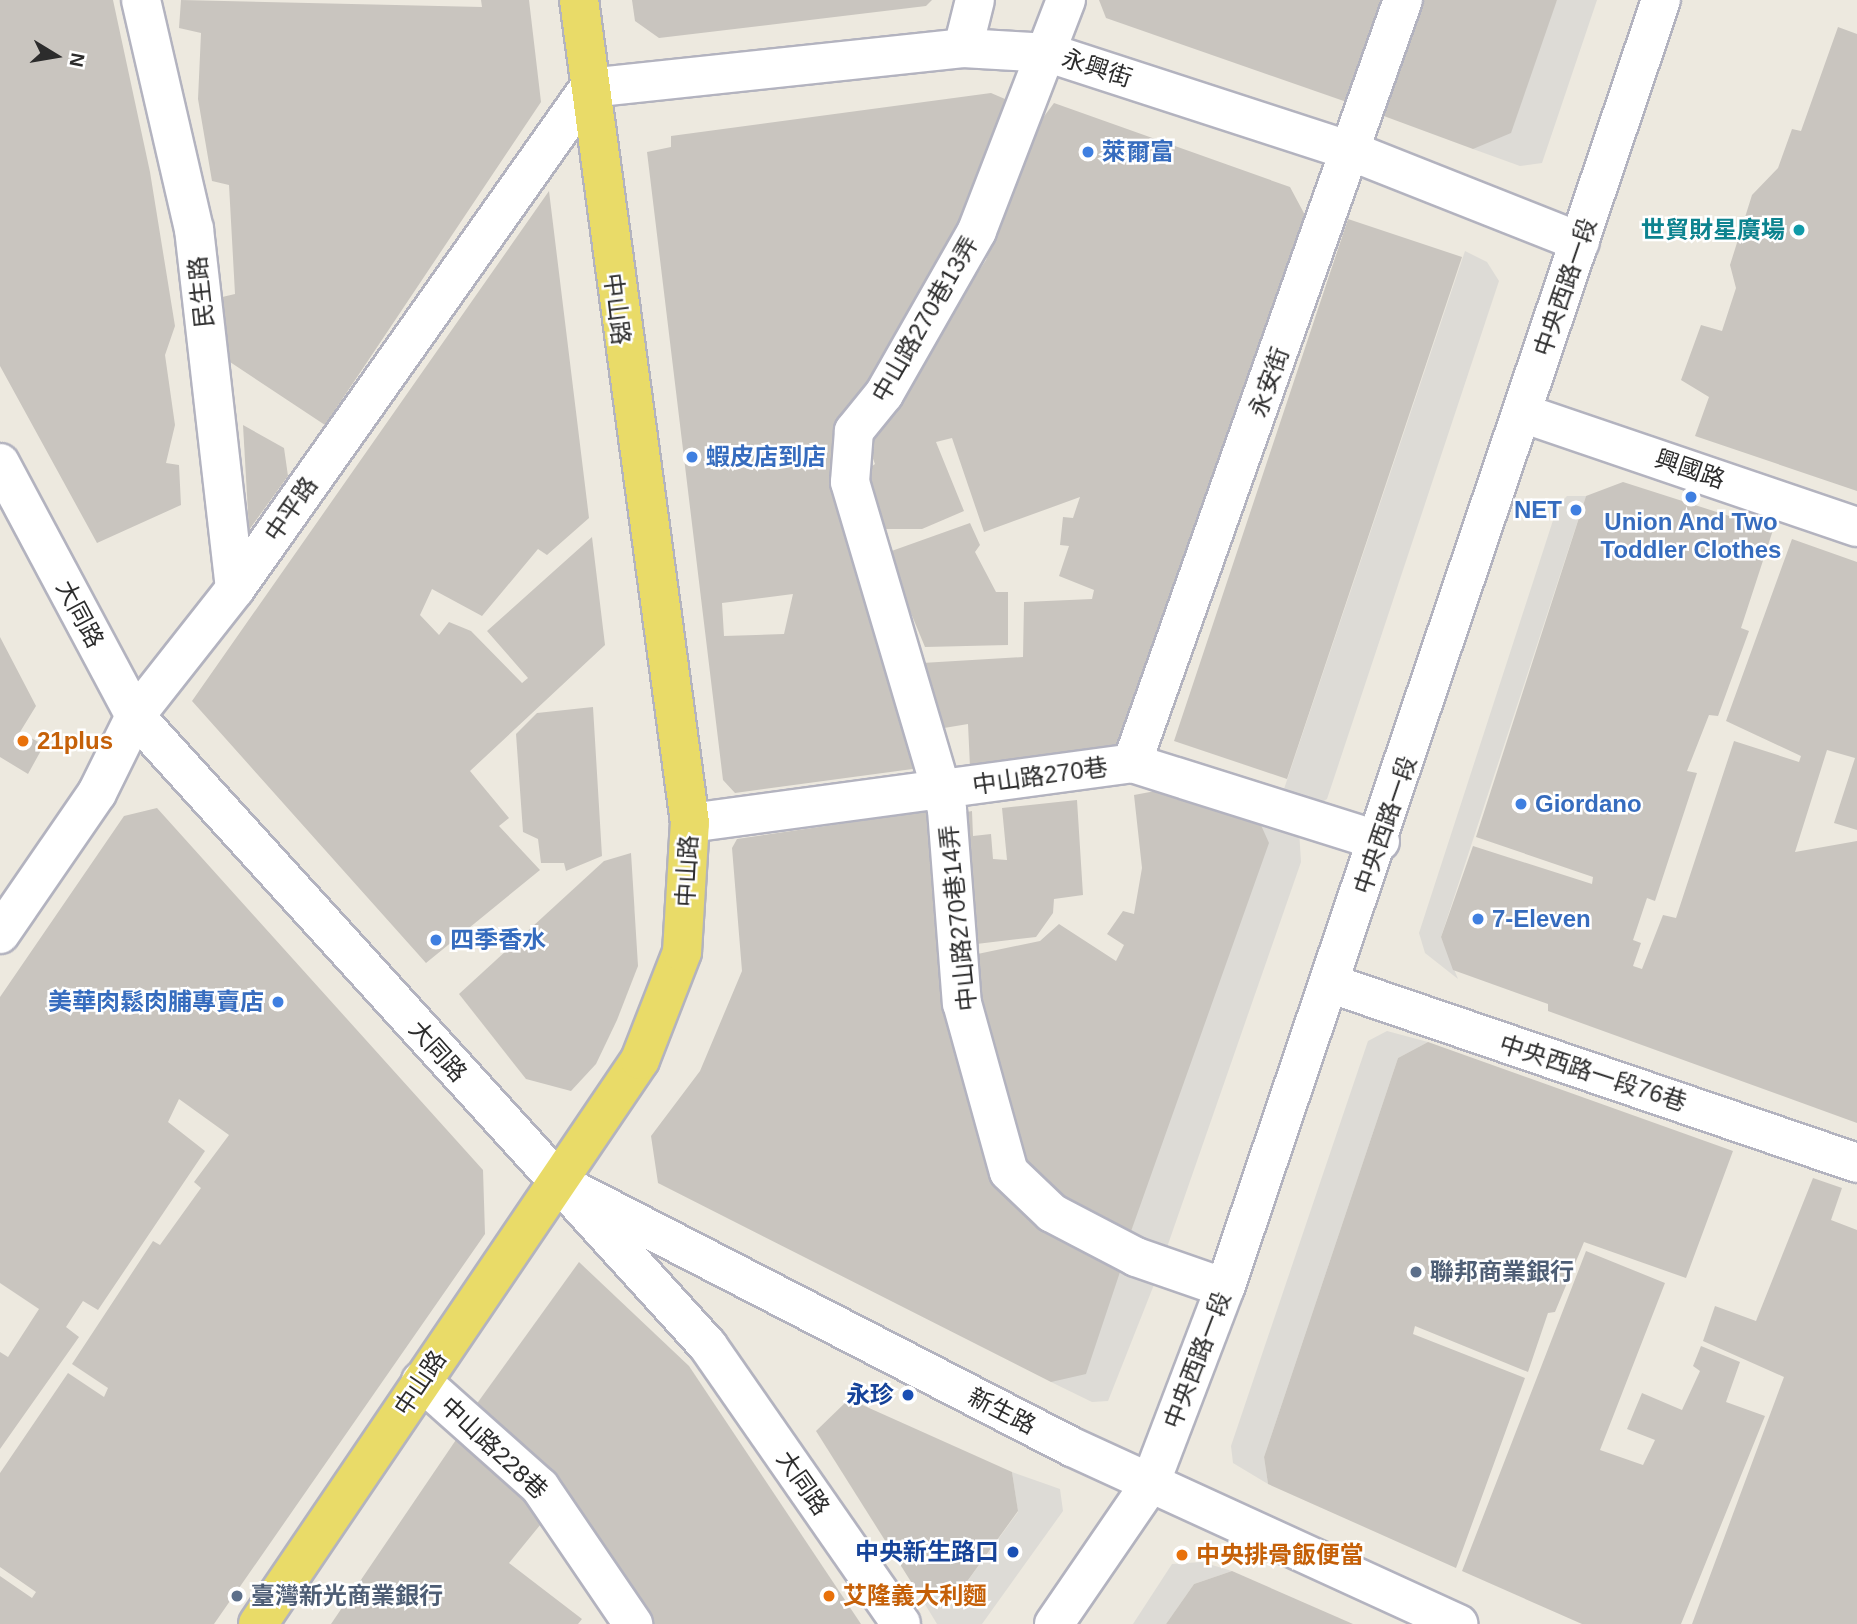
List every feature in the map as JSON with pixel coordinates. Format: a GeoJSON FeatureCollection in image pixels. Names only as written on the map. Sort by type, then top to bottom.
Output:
{"type":"FeatureCollection","features":[{"type":"Feature","properties":{"kind":"main road","name":"中山路"},"geometry":{"type":"LineString","coordinates":[[258,1624],[555,1181],[640,1060],[682,952],[690,823],[579,0]]}},
{"type":"Feature","properties":{"kind":"street","name":"民生路"},"geometry":{"type":"LineString","coordinates":[[141,0],[194,229],[235,589]]}},
{"type":"Feature","properties":{"kind":"street"},"geometry":{"type":"LineString","coordinates":[[963,48],[975,0]]}},
{"type":"Feature","properties":{"kind":"street","name":"中山路270巷13弄"},"geometry":{"type":"LineString","coordinates":[[937,790],[914,689],[850,482],[854,431],[884,394],[977,231],[1049,53],[1066,0]]}},
{"type":"Feature","properties":{"kind":"street","name":"永安街"},"geometry":{"type":"LineString","coordinates":[[1132,763],[1353,152],[1403,0]]}},
{"type":"Feature","properties":{"kind":"street","name":"中央西路一段"},"geometry":{"type":"LineString","coordinates":[[1054,1624],[1150,1484],[1225,1288],[1380,841],[1661,0]]}},
{"type":"Feature","properties":{"kind":"street","name":"永興街"},"geometry":{"type":"LineString","coordinates":[[589,88],[963,48],[1049,53],[1353,152],[1580,242]]}},
{"type":"Feature","properties":{"kind":"street","name":"中平路"},"geometry":{"type":"LineString","coordinates":[[0,934],[97,793],[135,716],[235,589],[589,88]]}},
{"type":"Feature","properties":{"kind":"street","name":"興國路"},"geometry":{"type":"LineString","coordinates":[[1522,413],[1857,527]]}},
{"type":"Feature","properties":{"kind":"street","name":"大同路"},"geometry":{"type":"LineString","coordinates":[[0,463],[135,716],[555,1181],[708,1346],[901,1624]]}},
{"type":"Feature","properties":{"kind":"street","name":"中山路270巷"},"geometry":{"type":"LineString","coordinates":[[690,823],[1132,763],[1380,841]]}},
{"type":"Feature","properties":{"kind":"street","name":"中山路270巷14弄"},"geometry":{"type":"LineString","coordinates":[[937,790],[947,810],[962,1003],[1009,1172],[1052,1213],[1136,1258],[1225,1288]]}},
{"type":"Feature","properties":{"kind":"street","name":"中央西路一段76巷"},"geometry":{"type":"LineString","coordinates":[[1329,983],[1857,1163]]}},
{"type":"Feature","properties":{"kind":"street","name":"新生路"},"geometry":{"type":"LineString","coordinates":[[555,1181],[1150,1484],[1458,1624]]}},
{"type":"Feature","properties":{"kind":"street","name":"中山路228巷"},"geometry":{"type":"LineString","coordinates":[[421,1381],[540,1487],[633,1624]]}},
{"type":"Feature","properties":{"kind":"shaded area"},"geometry":{"type":"Polygon","coordinates":[[[1557,0],[1597,0],[1542,163],[1520,166],[1473,149],[1557,0]]]}},
{"type":"Feature","properties":{"kind":"shaded area"},"geometry":{"type":"Polygon","coordinates":[[[1465,251],[1487,262],[1499,281],[1327,799],[1317,805],[1282,795],[1465,251]]]}},
{"type":"Feature","properties":{"kind":"shaded area"},"geometry":{"type":"Polygon","coordinates":[[[1567,496],[1586,496],[1441,937],[1458,979],[1425,953],[1419,933],[1558,505],[1567,496]]]}},
{"type":"Feature","properties":{"kind":"shaded area"},"geometry":{"type":"Polygon","coordinates":[[[1256,814],[1299,830],[1301,862],[1165,1253],[1129,1237],[1256,814]]]}},
{"type":"Feature","properties":{"kind":"shaded area"},"geometry":{"type":"Polygon","coordinates":[[[1387,1031],[1428,1042],[1398,1058],[1264,1457],[1268,1484],[1233,1463],[1231,1446],[1368,1041],[1387,1031]]]}},
{"type":"Feature","properties":{"kind":"shaded area"},"geometry":{"type":"Polygon","coordinates":[[[1125,1257],[1159,1272],[1108,1401],[1092,1402],[1051,1382],[1125,1257]]]}},
{"type":"Feature","properties":{"kind":"shaded area"},"geometry":{"type":"Polygon","coordinates":[[[1012,1472],[1060,1489],[1063,1511],[982,1624],[937,1624],[920,1596],[958,1594],[1018,1512],[1012,1472]]]}},
{"type":"Feature","properties":{"kind":"shaded area"},"geometry":{"type":"Polygon","coordinates":[[[1202,1562],[1232,1571],[1194,1584],[1166,1624],[1133,1624],[1172,1564],[1202,1562]]]}},
{"type":"Feature","properties":{"kind":"building"},"geometry":{"type":"Polygon","coordinates":[[[0,0],[113,0],[150,172],[175,326],[165,355],[175,425],[166,463],[179,465],[181,505],[97,543],[0,366],[0,0]]]}},
{"type":"Feature","properties":{"kind":"building"},"geometry":{"type":"Polygon","coordinates":[[[181,0],[482,7],[481,0],[529,0],[541,102],[325,425],[230,362],[218,298],[235,294],[229,185],[212,181],[198,99],[201,33],[179,28],[181,0]]]}},
{"type":"Feature","properties":{"kind":"building"},"geometry":{"type":"Polygon","coordinates":[[[632,0],[932,0],[926,6],[659,38],[635,21],[632,0]]]}},
{"type":"Feature","properties":{"kind":"building"},"geometry":{"type":"Polygon","coordinates":[[[1099,0],[1397,0],[1361,107],[1106,18],[1099,0]]]}},
{"type":"Feature","properties":{"kind":"building"},"geometry":{"type":"Polygon","coordinates":[[[1413,0],[1557,0],[1511,133],[1473,149],[1373,112],[1413,0]]]}},
{"type":"Feature","properties":{"kind":"building","name":"世貿財星廣場"},"geometry":{"type":"Polygon","coordinates":[[[1838,27],[1857,34],[1857,491],[1695,436],[1709,397],[1681,380],[1701,325],[1722,331],[1736,288],[1730,265],[1752,195],[1778,168],[1792,129],[1801,131],[1838,27]]]}},
{"type":"Feature","properties":{"kind":"building"},"geometry":{"type":"Polygon","coordinates":[[[991,93],[1012,102],[952,261],[837,438],[920,768],[735,793],[723,780],[647,152],[671,147],[671,136],[991,93]],[[793,594],[722,603],[724,636],[784,634],[793,594]]]}},
{"type":"Feature","properties":{"kind":"building"},"geometry":{"type":"Polygon","coordinates":[[[1054,103],[1290,187],[1306,217],[1135,737],[1110,750],[970,767],[968,724],[932,730],[922,663],[1023,657],[1024,602],[1092,599],[1094,590],[1059,576],[1069,546],[1060,545],[1063,517],[1073,518],[1080,497],[984,532],[952,438],[936,442],[964,511],[922,529],[880,529],[864,472],[875,464],[869,448],[889,408],[986,260],[1036,127],[1054,103]]]}},
{"type":"Feature","properties":{"kind":"building"},"geometry":{"type":"Polygon","coordinates":[[[549,191],[589,518],[547,555],[538,549],[482,616],[432,589],[420,615],[439,635],[449,622],[471,631],[522,683],[528,678],[487,631],[592,537],[605,645],[470,771],[509,818],[499,826],[540,870],[426,963],[192,701],[549,191]]]}},
{"type":"Feature","properties":{"kind":"building"},"geometry":{"type":"Polygon","coordinates":[[[1348,219],[1462,257],[1287,779],[1174,741],[1348,219]]]}},
{"type":"Feature","properties":{"kind":"building"},"geometry":{"type":"Polygon","coordinates":[[[243,425],[284,448],[288,476],[249,530],[243,425]]]}},
{"type":"Feature","properties":{"kind":"building"},"geometry":{"type":"Polygon","coordinates":[[[1623,482],[1773,530],[1741,628],[1749,631],[1718,716],[1709,715],[1687,771],[1697,773],[1655,901],[1647,898],[1633,940],[1641,943],[1633,966],[1642,969],[1663,915],[1676,918],[1734,741],[1799,762],[1801,756],[1726,721],[1792,539],[1857,562],[1857,830],[1834,823],[1855,758],[1827,750],[1795,852],[1857,841],[1857,1123],[1548,1011],[1548,1004],[1453,970],[1441,937],[1473,846],[1592,884],[1593,877],[1476,837],[1586,496],[1623,482]]]}},
{"type":"Feature","properties":{"kind":"building"},"geometry":{"type":"Polygon","coordinates":[[[970,523],[980,545],[975,552],[996,592],[1008,592],[1008,645],[925,647],[886,553],[970,523]]]}},
{"type":"Feature","properties":{"kind":"building"},"geometry":{"type":"Polygon","coordinates":[[[0,637],[36,706],[20,732],[44,745],[28,774],[0,757],[0,637]]]}},
{"type":"Feature","properties":{"kind":"building"},"geometry":{"type":"Polygon","coordinates":[[[593,707],[602,856],[566,871],[564,863],[541,863],[538,839],[523,832],[516,734],[537,713],[593,707]]]}},
{"type":"Feature","properties":{"kind":"building"},"geometry":{"type":"Polygon","coordinates":[[[1166,789],[1256,814],[1269,843],[1129,1237],[1024,1180],[968,956],[1040,941],[1059,924],[1116,961],[1124,945],[1107,934],[1123,911],[1134,914],[1142,868],[1134,795],[1166,789]]]}},
{"type":"Feature","properties":{"kind":"building"},"geometry":{"type":"Polygon","coordinates":[[[1077,800],[1083,895],[1054,899],[1053,913],[1036,937],[968,945],[957,814],[972,811],[973,836],[991,834],[993,859],[1007,860],[1002,808],[1077,800]]]}},
{"type":"Feature","properties":{"kind":"building"},"geometry":{"type":"Polygon","coordinates":[[[157,808],[483,1170],[485,1234],[214,1624],[0,1624],[0,1576],[32,1598],[36,1592],[0,1567],[0,1473],[68,1373],[104,1397],[108,1388],[72,1364],[153,1241],[160,1245],[201,1188],[194,1182],[229,1135],[179,1099],[168,1122],[205,1151],[98,1310],[83,1301],[66,1327],[79,1337],[0,1449],[0,1352],[8,1357],[39,1309],[0,1283],[0,997],[124,816],[157,808]]]}},
{"type":"Feature","properties":{"kind":"building"},"geometry":{"type":"Polygon","coordinates":[[[929,811],[999,1170],[1125,1257],[1086,1374],[1051,1382],[658,1183],[651,1136],[700,1071],[742,971],[732,848],[737,839],[929,811]]]}},
{"type":"Feature","properties":{"kind":"building"},"geometry":{"type":"Polygon","coordinates":[[[631,853],[638,966],[617,1020],[596,1064],[571,1091],[526,1079],[459,994],[604,861],[631,853]]]}},
{"type":"Feature","properties":{"kind":"building"},"geometry":{"type":"Polygon","coordinates":[[[1428,1042],[1733,1151],[1686,1278],[1584,1242],[1555,1312],[1548,1313],[1528,1372],[1415,1326],[1413,1334],[1525,1378],[1456,1568],[1268,1484],[1264,1457],[1398,1058],[1428,1042]]]}},
{"type":"Feature","properties":{"kind":"building"},"geometry":{"type":"Polygon","coordinates":[[[1813,1178],[1842,1188],[1831,1220],[1857,1230],[1857,1624],[1692,1624],[1784,1377],[1703,1341],[1715,1306],[1756,1321],[1813,1178]]]}},
{"type":"Feature","properties":{"kind":"building"},"geometry":{"type":"Polygon","coordinates":[[[1586,1251],[1665,1283],[1600,1450],[1643,1465],[1655,1440],[1627,1429],[1642,1393],[1682,1410],[1700,1371],[1693,1366],[1701,1346],[1740,1362],[1726,1402],[1765,1416],[1681,1624],[1582,1624],[1462,1571],[1586,1251]]]}},
{"type":"Feature","properties":{"kind":"building"},"geometry":{"type":"Polygon","coordinates":[[[579,1262],[689,1366],[861,1624],[643,1624],[473,1409],[579,1262]]]}},
{"type":"Feature","properties":{"kind":"building"},"geometry":{"type":"Polygon","coordinates":[[[849,1399],[1012,1472],[1018,1511],[958,1594],[920,1596],[816,1431],[849,1399]]]}},
{"type":"Feature","properties":{"kind":"building"},"geometry":{"type":"Polygon","coordinates":[[[464,1428],[545,1519],[509,1563],[582,1619],[578,1624],[331,1624],[464,1428]]]}},
{"type":"Feature","properties":{"kind":"building"},"geometry":{"type":"Polygon","coordinates":[[[1232,1571],[1353,1624],[1166,1624],[1194,1584],[1232,1571]]]}},
{"type":"Feature","properties":{"kind":"place","name":"萊爾富"},"geometry":{"type":"Point","coordinates":[1088,152]}},
{"type":"Feature","properties":{"kind":"place","name":"世貿財星廣場"},"geometry":{"type":"Point","coordinates":[1799,230]}},
{"type":"Feature","properties":{"kind":"place","name":"蝦皮店到店"},"geometry":{"type":"Point","coordinates":[692,457]}},
{"type":"Feature","properties":{"kind":"place","name":"Union And Two Toddler Clothes"},"geometry":{"type":"Point","coordinates":[1691,497]}},
{"type":"Feature","properties":{"kind":"place","name":"NET"},"geometry":{"type":"Point","coordinates":[1576,510]}},
{"type":"Feature","properties":{"kind":"place","name":"21plus"},"geometry":{"type":"Point","coordinates":[23,741]}},
{"type":"Feature","properties":{"kind":"place","name":"Giordano"},"geometry":{"type":"Point","coordinates":[1521,804]}},
{"type":"Feature","properties":{"kind":"place","name":"7-Eleven"},"geometry":{"type":"Point","coordinates":[1478,919]}},
{"type":"Feature","properties":{"kind":"place","name":"四季香水"},"geometry":{"type":"Point","coordinates":[436,940]}},
{"type":"Feature","properties":{"kind":"place","name":"美華肉鬆肉脯專賣店"},"geometry":{"type":"Point","coordinates":[278,1002]}},
{"type":"Feature","properties":{"kind":"place","name":"聯邦商業銀行"},"geometry":{"type":"Point","coordinates":[1416,1272]}},
{"type":"Feature","properties":{"kind":"place","name":"永珍"},"geometry":{"type":"Point","coordinates":[908,1395]}},
{"type":"Feature","properties":{"kind":"place","name":"中央新生路口"},"geometry":{"type":"Point","coordinates":[1013,1552]}},
{"type":"Feature","properties":{"kind":"place","name":"中央排骨飯便當"},"geometry":{"type":"Point","coordinates":[1182,1555]}},
{"type":"Feature","properties":{"kind":"place","name":"臺灣新光商業銀行"},"geometry":{"type":"Point","coordinates":[237,1596]}},
{"type":"Feature","properties":{"kind":"place","name":"艾隆義大利麵"},"geometry":{"type":"Point","coordinates":[829,1596]}}]}
